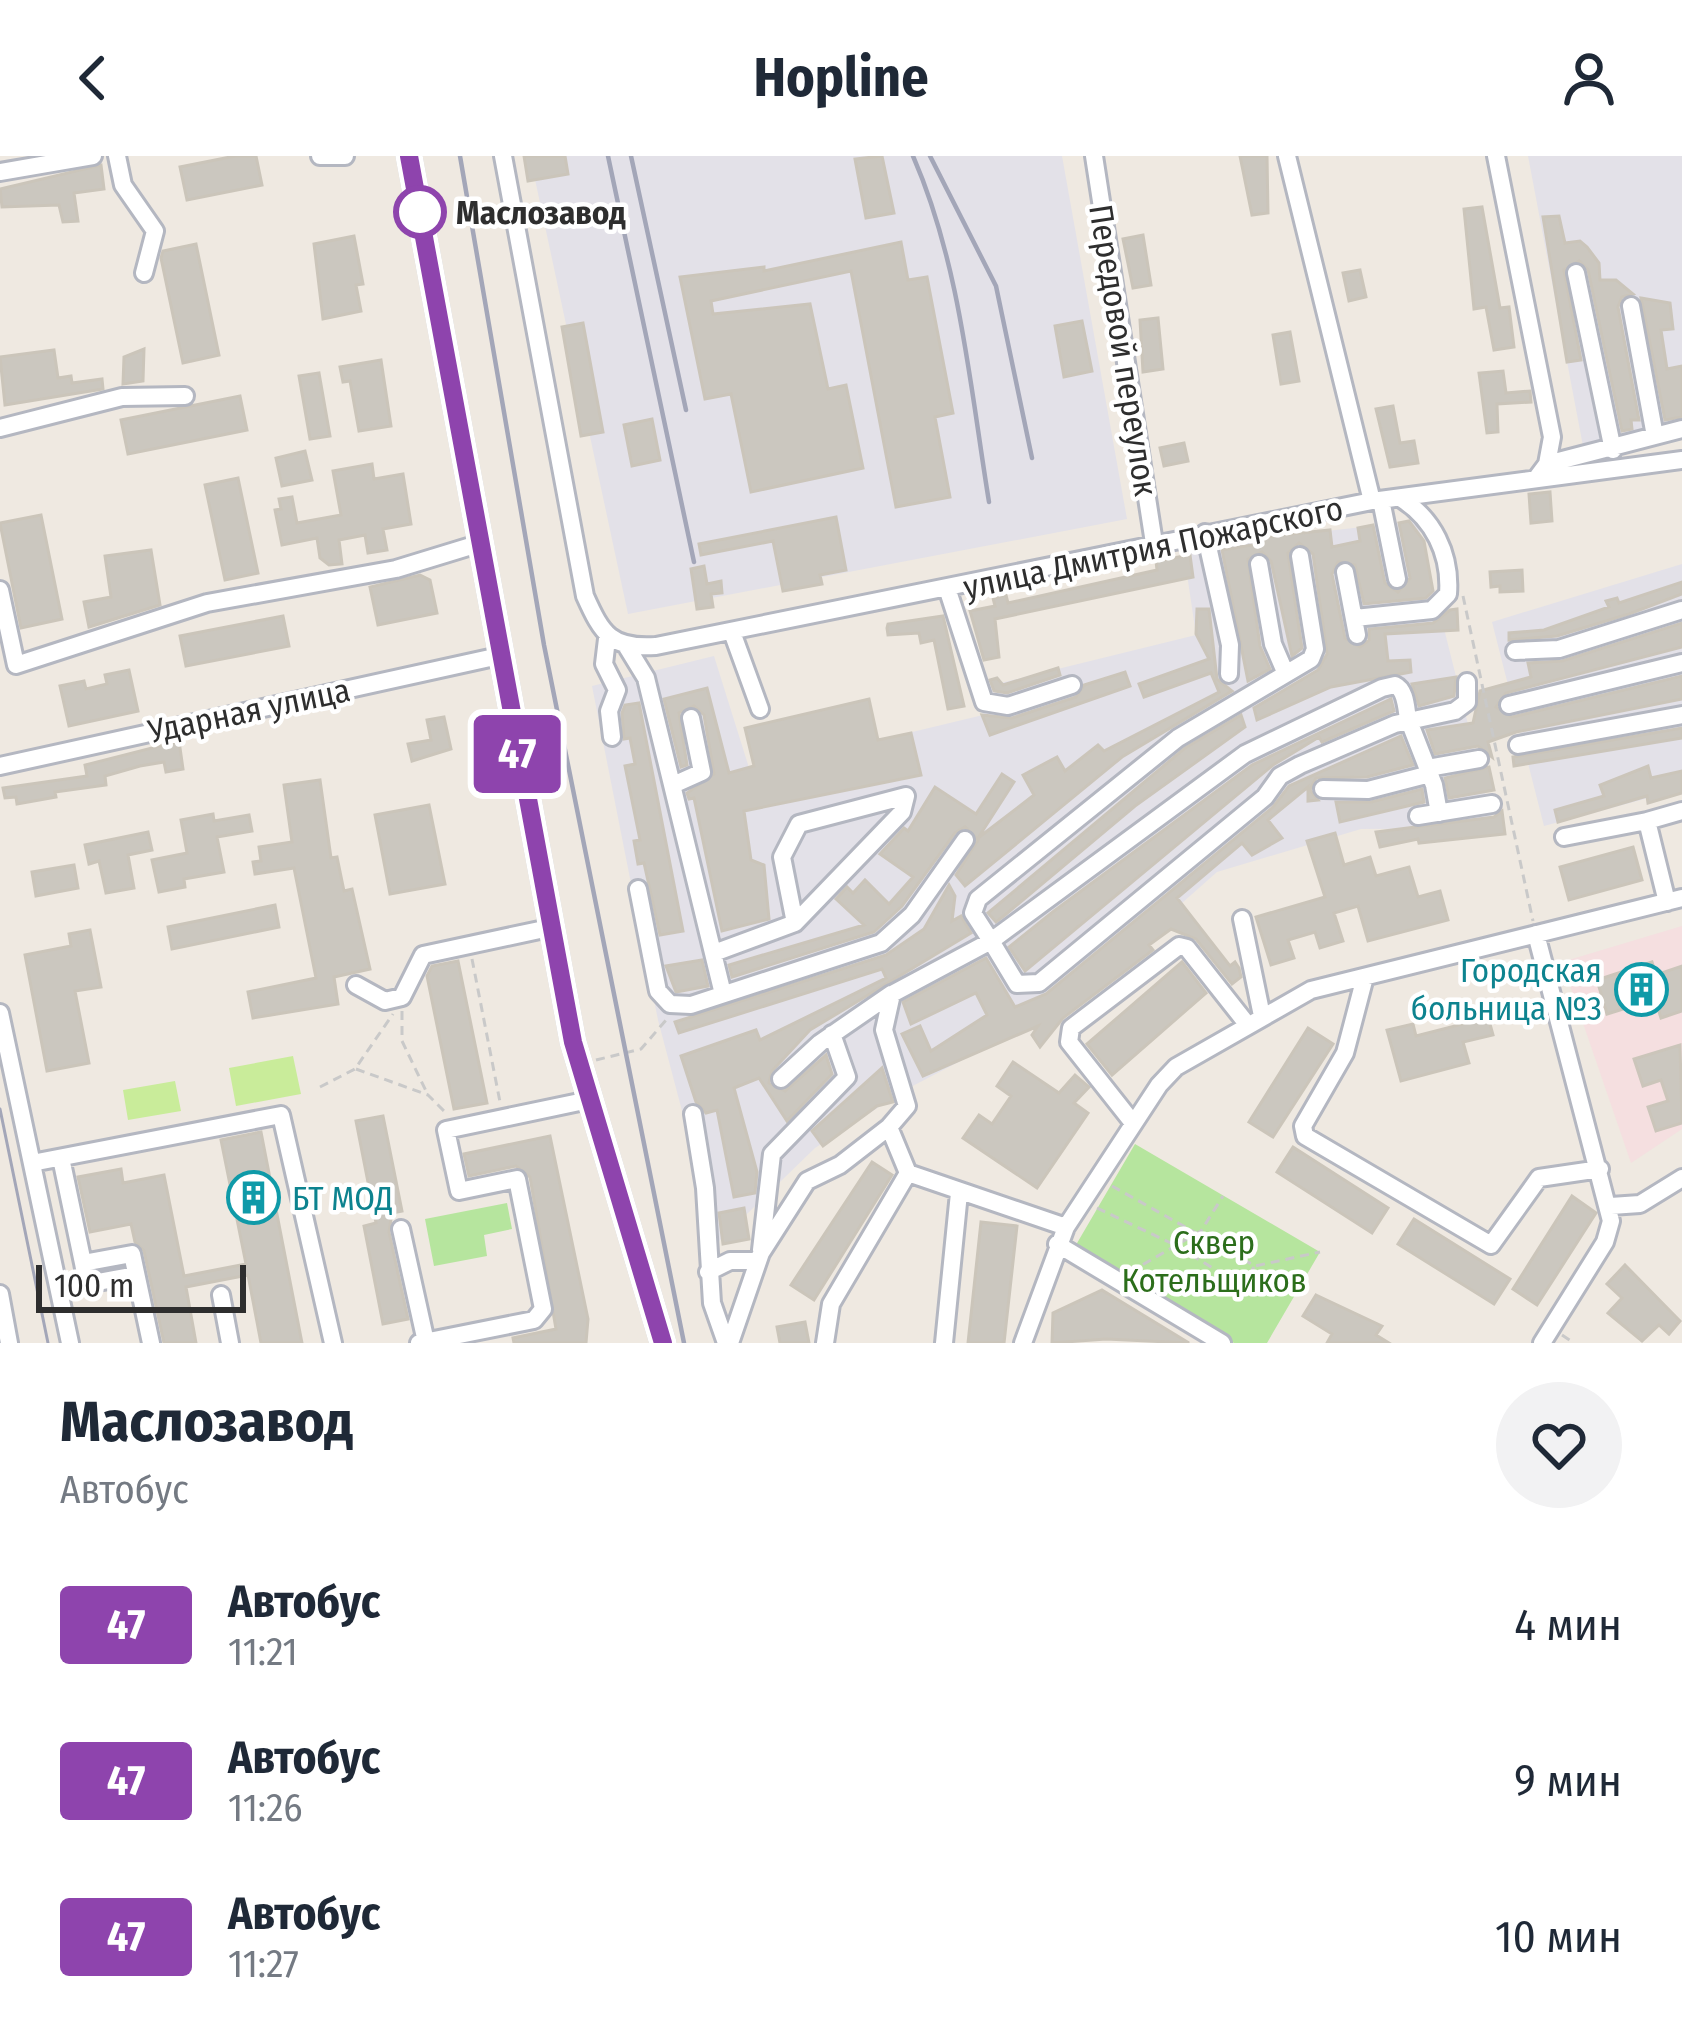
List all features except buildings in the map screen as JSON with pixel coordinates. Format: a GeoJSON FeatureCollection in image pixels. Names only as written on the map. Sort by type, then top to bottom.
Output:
{"type":"FeatureCollection","features":[{"type":"Feature","properties":{"kind":"main road"},"geometry":{"type":"LineString","coordinates":[[410,156],[550,928],[589,1100],[663,1343]]}},
{"type":"Feature","properties":{"kind":"street"},"geometry":{"type":"LineString","coordinates":[[0,172],[92,156]]}},
{"type":"Feature","properties":{"kind":"street"},"geometry":{"type":"LineString","coordinates":[[117,156],[122,185],[155,231],[144,273]]}},
{"type":"Feature","properties":{"kind":"street"},"geometry":{"type":"LineString","coordinates":[[320,156],[345,156]]}},
{"type":"Feature","properties":{"kind":"street"},"geometry":{"type":"LineString","coordinates":[[503,156],[579,568],[585,596],[607,639],[604,664],[617,690],[609,711],[612,737]]}},
{"type":"Feature","properties":{"kind":"street","name":"Передовой переулок"},"geometry":{"type":"LineString","coordinates":[[1094,156],[1154,543]]}},
{"type":"Feature","properties":{"kind":"street"},"geometry":{"type":"LineString","coordinates":[[1288,156],[1384,499],[1397,579]]}},
{"type":"Feature","properties":{"kind":"street"},"geometry":{"type":"LineString","coordinates":[[1496,156],[1552,437],[1543,470]]}},
{"type":"Feature","properties":{"kind":"street"},"geometry":{"type":"LineString","coordinates":[[1576,273],[1612,450]]}},
{"type":"Feature","properties":{"kind":"street"},"geometry":{"type":"LineString","coordinates":[[1631,306],[1655,436]]}},
{"type":"Feature","properties":{"kind":"street"},"geometry":{"type":"LineString","coordinates":[[0,428],[122,397],[185,396]]}},
{"type":"Feature","properties":{"kind":"street"},"geometry":{"type":"LineString","coordinates":[[1543,470],[1682,429]]}},
{"type":"Feature","properties":{"kind":"street","name":"улица Дмитрия Пожарского"},"geometry":{"type":"LineString","coordinates":[[627,647],[732,632],[1154,543],[1543,470],[1682,460]]}},
{"type":"Feature","properties":{"kind":"street"},"geometry":{"type":"LineString","coordinates":[[1345,572],[1356,627],[1432,610],[1448,594],[1446,570],[1429,519],[1384,499]]}},
{"type":"Feature","properties":{"kind":"street"},"geometry":{"type":"LineString","coordinates":[[1205,533],[1230,645],[1228,674]]}},
{"type":"Feature","properties":{"kind":"street"},"geometry":{"type":"LineString","coordinates":[[0,590],[16,665],[207,603],[396,569],[481,543]]}},
{"type":"Feature","properties":{"kind":"street"},"geometry":{"type":"LineString","coordinates":[[1300,556],[1315,650],[1311,659],[1178,737],[978,898],[973,913],[1013,981],[1035,985],[1265,797],[1285,772],[1408,718],[1460,709],[1467,701],[1467,682]]}},
{"type":"Feature","properties":{"kind":"street"},"geometry":{"type":"LineString","coordinates":[[1259,564],[1273,644],[1286,674]]}},
{"type":"Feature","properties":{"kind":"street"},"geometry":{"type":"LineString","coordinates":[[948,590],[984,701],[1008,706],[1072,686]]}},
{"type":"Feature","properties":{"kind":"street"},"geometry":{"type":"LineString","coordinates":[[1514,651],[1559,649],[1682,610]]}},
{"type":"Feature","properties":{"kind":"street"},"geometry":{"type":"LineString","coordinates":[[732,632],[760,709]]}},
{"type":"Feature","properties":{"kind":"street"},"geometry":{"type":"LineString","coordinates":[[607,639],[627,647],[646,678],[723,994]]}},
{"type":"Feature","properties":{"kind":"street","name":"Ударная улица"},"geometry":{"type":"LineString","coordinates":[[0,766],[499,656]]}},
{"type":"Feature","properties":{"kind":"street"},"geometry":{"type":"LineString","coordinates":[[1509,705],[1682,663]]}},
{"type":"Feature","properties":{"kind":"street"},"geometry":{"type":"LineString","coordinates":[[781,1079],[832,1034],[892,994],[991,941],[1245,754],[1390,686],[1402,690],[1438,813]]}},
{"type":"Feature","properties":{"kind":"street"},"geometry":{"type":"LineString","coordinates":[[1518,745],[1682,715]]}},
{"type":"Feature","properties":{"kind":"street"},"geometry":{"type":"LineString","coordinates":[[673,785],[702,772],[691,718]]}},
{"type":"Feature","properties":{"kind":"street"},"geometry":{"type":"LineString","coordinates":[[1324,789],[1367,790],[1479,759]]}},
{"type":"Feature","properties":{"kind":"street"},"geometry":{"type":"LineString","coordinates":[[714,952],[795,923],[902,812],[906,796],[795,828],[782,856],[795,923]]}},
{"type":"Feature","properties":{"kind":"street"},"geometry":{"type":"LineString","coordinates":[[1418,816],[1492,804]]}},
{"type":"Feature","properties":{"kind":"street"},"geometry":{"type":"LineString","coordinates":[[1564,837],[1682,811]]}},
{"type":"Feature","properties":{"kind":"street"},"geometry":{"type":"LineString","coordinates":[[1023,1343],[1066,1227],[1133,1123],[1177,1067],[1300,994],[1674,900],[1647,821]]}},
{"type":"Feature","properties":{"kind":"street"},"geometry":{"type":"LineString","coordinates":[[638,889],[658,992],[670,1004],[681,1006],[881,943],[912,915],[965,840]]}},
{"type":"Feature","properties":{"kind":"street"},"geometry":{"type":"LineString","coordinates":[[1242,919],[1254,1020]]}},
{"type":"Feature","properties":{"kind":"street"},"geometry":{"type":"LineString","coordinates":[[356,985],[385,1000],[402,997],[423,955],[550,928]]}},
{"type":"Feature","properties":{"kind":"street"},"geometry":{"type":"LineString","coordinates":[[1536,934],[1611,1206],[1605,1242],[1546,1339]]}},
{"type":"Feature","properties":{"kind":"street"},"geometry":{"type":"LineString","coordinates":[[1133,1123],[1069,1042],[1071,1028],[1179,946],[1187,948],[1254,1020]]}},
{"type":"Feature","properties":{"kind":"street"},"geometry":{"type":"LineString","coordinates":[[1365,977],[1345,1053],[1303,1126],[1305,1136],[1491,1245],[1539,1178],[1600,1168]]}},
{"type":"Feature","properties":{"kind":"street"},"geometry":{"type":"LineString","coordinates":[[708,1272],[727,1262],[759,1257],[811,1177],[840,1165],[904,1112],[907,1099],[884,1030],[892,994]]}},
{"type":"Feature","properties":{"kind":"street"},"geometry":{"type":"LineString","coordinates":[[0,1013],[70,1343]]}},
{"type":"Feature","properties":{"kind":"street"},"geometry":{"type":"LineString","coordinates":[[728,1343],[759,1257],[772,1154],[847,1077],[832,1034]]}},
{"type":"Feature","properties":{"kind":"street"},"geometry":{"type":"LineString","coordinates":[[401,1229],[422,1342],[534,1320],[544,1309],[517,1179],[459,1191],[446,1130],[589,1100]]}},
{"type":"Feature","properties":{"kind":"street"},"geometry":{"type":"LineString","coordinates":[[693,1114],[712,1303],[728,1343]]}},
{"type":"Feature","properties":{"kind":"street"},"geometry":{"type":"LineString","coordinates":[[32,1163],[281,1115],[333,1343]]}},
{"type":"Feature","properties":{"kind":"street"},"geometry":{"type":"LineString","coordinates":[[890,1127],[908,1173],[1066,1227]]}},
{"type":"Feature","properties":{"kind":"street"},"geometry":{"type":"LineString","coordinates":[[61,1158],[82,1263],[132,1254],[151,1343]]}},
{"type":"Feature","properties":{"kind":"street"},"geometry":{"type":"LineString","coordinates":[[825,1343],[831,1304],[908,1173]]}},
{"type":"Feature","properties":{"kind":"street"},"geometry":{"type":"LineString","coordinates":[[1611,1206],[1640,1204],[1682,1178]]}},
{"type":"Feature","properties":{"kind":"street"},"geometry":{"type":"LineString","coordinates":[[944,1343],[959,1193]]}},
{"type":"Feature","properties":{"kind":"street"},"geometry":{"type":"LineString","coordinates":[[708,1243],[727,1262]]}},
{"type":"Feature","properties":{"kind":"street"},"geometry":{"type":"LineString","coordinates":[[1057,1244],[1222,1343]]}},
{"type":"Feature","properties":{"kind":"street"},"geometry":{"type":"LineString","coordinates":[[0,1294],[9,1343]]}},
{"type":"Feature","properties":{"kind":"street"},"geometry":{"type":"LineString","coordinates":[[220,1294],[230,1343]]}},
{"type":"Feature","properties":{"kind":"path"},"geometry":{"type":"LineString","coordinates":[[1480,665],[1536,934]]}},
{"type":"Feature","properties":{"kind":"path"},"geometry":{"type":"LineString","coordinates":[[469,945],[503,1118]]}},
{"type":"Feature","properties":{"kind":"path"},"geometry":{"type":"LineString","coordinates":[[320,1087],[355,1069],[378,1043],[402,997]]}},
{"type":"Feature","properties":{"kind":"path"},"geometry":{"type":"LineString","coordinates":[[402,997],[403,1041],[428,1095],[460,1127]]}},
{"type":"Feature","properties":{"kind":"path"},"geometry":{"type":"LineString","coordinates":[[594,1060],[640,1049],[681,1006]]}},
{"type":"Feature","properties":{"kind":"path"},"geometry":{"type":"LineString","coordinates":[[355,1069],[428,1095]]}},
{"type":"Feature","properties":{"kind":"path"},"geometry":{"type":"LineString","coordinates":[[1111,1185],[1202,1232],[1255,1266],[1320,1252]]}},
{"type":"Feature","properties":{"kind":"path"},"geometry":{"type":"LineString","coordinates":[[1117,1280],[1202,1232],[1222,1196]]}},
{"type":"Feature","properties":{"kind":"path"},"geometry":{"type":"LineString","coordinates":[[1097,1208],[1175,1245],[1243,1286],[1255,1266]]}},
{"type":"Feature","properties":{"kind":"shaded area","name":"Маслозавод"},"geometry":{"type":"Polygon","coordinates":[[[530,156],[1062,156],[1127,519],[628,614],[530,156]]]}},
{"type":"Feature","properties":{"kind":"shaded area"},"geometry":{"type":"Polygon","coordinates":[[[1528,156],[1682,156],[1682,426],[1583,446],[1528,156]]]}},
{"type":"Feature","properties":{"kind":"shaded area"},"geometry":{"type":"Polygon","coordinates":[[[1417,521],[1494,828],[1361,829],[1217,872],[1067,1005],[907,1089],[815,1148],[717,1243],[658,1020],[592,686],[714,656],[750,771],[983,715],[976,689],[1196,635],[1183,547],[1417,521]]]}},
{"type":"Feature","properties":{"kind":"shaded area"},"geometry":{"type":"Polygon","coordinates":[[[1682,564],[1682,789],[1544,826],[1492,622],[1682,564]]]}},
{"type":"Feature","properties":{"kind":"shaded area"},"geometry":{"type":"Polygon","coordinates":[[[1682,926],[1682,1129],[1631,1163],[1562,962],[1682,926]]]}},
{"type":"Feature","properties":{"kind":"green space"},"geometry":{"type":"Polygon","coordinates":[[[293,1056],[301,1094],[236,1106],[229,1068],[293,1056]]]}},
{"type":"Feature","properties":{"kind":"green space"},"geometry":{"type":"Polygon","coordinates":[[[175,1081],[181,1111],[128,1120],[123,1090],[175,1081]]]}},
{"type":"Feature","properties":{"kind":"green space","name":"Сквер Котельщиков"},"geometry":{"type":"Polygon","coordinates":[[[1135,1144],[1320,1252],[1267,1343],[1234,1343],[1073,1250],[1135,1144]]]}},
{"type":"Feature","properties":{"kind":"green space"},"geometry":{"type":"Polygon","coordinates":[[[507,1203],[512,1229],[484,1235],[487,1256],[434,1266],[425,1219],[507,1203]]]}},
{"type":"Feature","properties":{"kind":"tram line"},"geometry":{"type":"LineString","coordinates":[[0,1109],[48,1343]]}},
{"type":"Feature","properties":{"kind":"railway"},"geometry":{"type":"LineString","coordinates":[[460,156],[544,645],[684,1343]]}},
{"type":"Feature","properties":{"kind":"railway"},"geometry":{"type":"LineString","coordinates":[[608,156],[694,562]]}},
{"type":"Feature","properties":{"kind":"railway"},"geometry":{"type":"LineString","coordinates":[[631,156],[686,410]]}},
{"type":"Feature","properties":{"kind":"railway"},"geometry":{"type":"LineString","coordinates":[[913,156],[953,282],[989,502]]}},
{"type":"Feature","properties":{"kind":"railway"},"geometry":{"type":"LineString","coordinates":[[930,156],[996,286],[1032,458]]}},
{"type":"Feature","properties":{"kind":"bus line","name":"47"},"geometry":{"type":"LineString","coordinates":[[409,156],[573,1042],[663,1343]]}},
{"type":"Feature","properties":{"kind":"place","name":"Маслозавод"},"geometry":{"type":"Point","coordinates":[420,212]}},
{"type":"Feature","properties":{"kind":"place","name":"Городская больница №3"},"geometry":{"type":"Point","coordinates":[1641,989]}},
{"type":"Feature","properties":{"kind":"place","name":"БТ МОД"},"geometry":{"type":"Point","coordinates":[253,1198]}}]}
